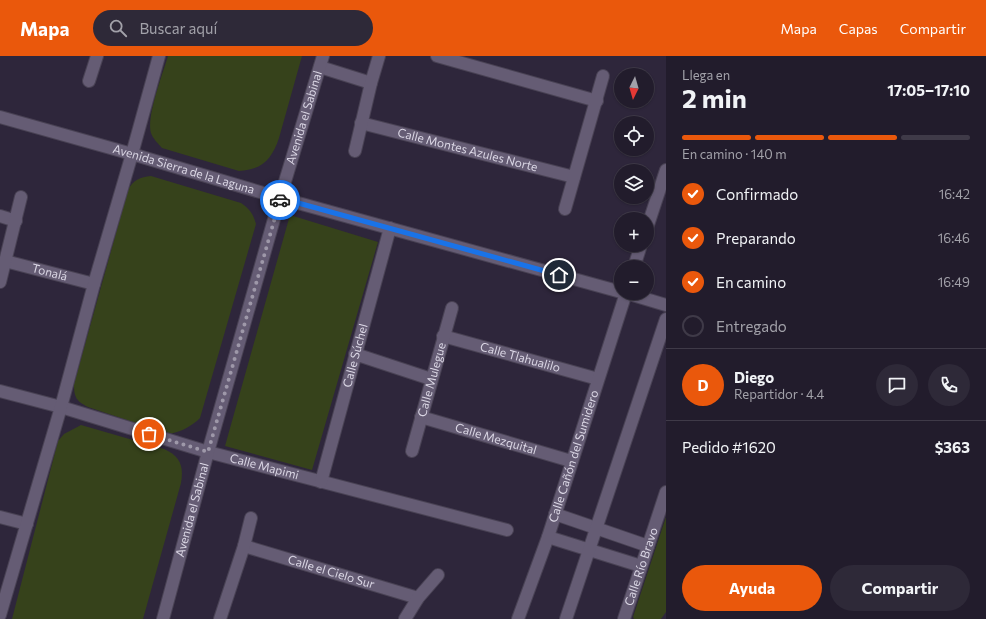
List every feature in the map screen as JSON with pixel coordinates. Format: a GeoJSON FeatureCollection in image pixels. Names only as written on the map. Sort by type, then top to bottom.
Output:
{"type":"FeatureCollection","features":[{"type":"Feature","properties":{"kind":"street"},"geometry":{"type":"LineString","coordinates":[[89,81],[97,56]]}},
{"type":"Feature","properties":{"kind":"street"},"geometry":{"type":"LineString","coordinates":[[0,615],[61,407],[94,284],[159,56]]}},
{"type":"Feature","properties":{"kind":"street"},"geometry":{"type":"LineString","coordinates":[[355,151],[379,56]]}},
{"type":"Feature","properties":{"kind":"street"},"geometry":{"type":"LineString","coordinates":[[438,56],[597,101]]}},
{"type":"Feature","properties":{"kind":"street"},"geometry":{"type":"LineString","coordinates":[[322,61],[371,83]]}},
{"type":"Feature","properties":{"kind":"street","name":"Avenida el Sabinal"},"geometry":{"type":"LineString","coordinates":[[165,619],[208,452],[280,198],[322,61]]}},
{"type":"Feature","properties":{"kind":"street"},"geometry":{"type":"LineString","coordinates":[[565,209],[603,76]]}},
{"type":"Feature","properties":{"kind":"street","name":"Avenida Sierra de la Laguna"},"geometry":{"type":"LineString","coordinates":[[0,117],[280,198],[614,290]]}},
{"type":"Feature","properties":{"kind":"street","name":"Calle Montes Azules Norte"},"geometry":{"type":"LineString","coordinates":[[361,123],[574,177]]}},
{"type":"Feature","properties":{"kind":"street"},"geometry":{"type":"LineString","coordinates":[[652,212],[666,170]]}},
{"type":"Feature","properties":{"kind":"street"},"geometry":{"type":"LineString","coordinates":[[0,282],[21,197]]}},
{"type":"Feature","properties":{"kind":"street"},"geometry":{"type":"LineString","coordinates":[[0,216],[16,221]]}},
{"type":"Feature","properties":{"kind":"street","name":"Calle Súchel"},"geometry":{"type":"LineString","coordinates":[[321,482],[390,228]]}},
{"type":"Feature","properties":{"kind":"street","name":"Tonalá"},"geometry":{"type":"LineString","coordinates":[[5,261],[94,284]]}},
{"type":"Feature","properties":{"kind":"street","name":"Calle Cañón del Sumidero"},"geometry":{"type":"LineString","coordinates":[[518,619],[548,537],[554,514],[624,300]]}},
{"type":"Feature","properties":{"kind":"street"},"geometry":{"type":"LineString","coordinates":[[649,300],[666,305]]}},
{"type":"Feature","properties":{"kind":"street","name":"Calle Mulegue"},"geometry":{"type":"LineString","coordinates":[[412,451],[452,308]]}},
{"type":"Feature","properties":{"kind":"street"},"geometry":{"type":"LineString","coordinates":[[566,619],[666,320]]}},
{"type":"Feature","properties":{"kind":"street","name":"Calle Tlahualilo"},"geometry":{"type":"LineString","coordinates":[[443,336],[598,379]]}},
{"type":"Feature","properties":{"kind":"street"},"geometry":{"type":"LineString","coordinates":[[355,354],[431,379]]}},
{"type":"Feature","properties":{"kind":"street","name":"Calle Mapimi"},"geometry":{"type":"LineString","coordinates":[[0,391],[61,407],[208,452],[507,530]]}},
{"type":"Feature","properties":{"kind":"street","name":"Calle Mezquital"},"geometry":{"type":"LineString","coordinates":[[421,417],[571,461]]}},
{"type":"Feature","properties":{"kind":"street","name":"Calle Río Bravo"},"geometry":{"type":"LineString","coordinates":[[624,619],[666,492]]}},
{"type":"Feature","properties":{"kind":"street"},"geometry":{"type":"LineString","coordinates":[[554,514],[648,546]]}},
{"type":"Feature","properties":{"kind":"street"},"geometry":{"type":"LineString","coordinates":[[0,517],[27,524]]}},
{"type":"Feature","properties":{"kind":"street"},"geometry":{"type":"LineString","coordinates":[[220,619],[244,546],[251,518]]}},
{"type":"Feature","properties":{"kind":"street"},"geometry":{"type":"LineString","coordinates":[[548,537],[641,566]]}},
{"type":"Feature","properties":{"kind":"street","name":"Calle el Cielo Sur"},"geometry":{"type":"LineString","coordinates":[[244,546],[418,598]]}},
{"type":"Feature","properties":{"kind":"street"},"geometry":{"type":"LineString","coordinates":[[405,619],[418,598],[438,575]]}},
{"type":"Feature","properties":{"kind":"green space"},"geometry":{"type":"Polygon","coordinates":[[[168,56],[302,56],[279,138],[273,152],[265,162],[260,166],[239,171],[162,148],[154,139],[150,126],[153,106],[168,56]]]}},
{"type":"Feature","properties":{"kind":"green space"},"geometry":{"type":"Polygon","coordinates":[[[151,176],[241,203],[251,212],[256,224],[200,418],[186,428],[169,434],[88,407],[78,401],[74,388],[128,190],[137,180],[143,177],[151,176]]]}},
{"type":"Feature","properties":{"kind":"green space"},"geometry":{"type":"Polygon","coordinates":[[[290,215],[378,242],[312,470],[225,446],[290,215]]]}},
{"type":"Feature","properties":{"kind":"green space"},"geometry":{"type":"Polygon","coordinates":[[[81,425],[164,449],[174,455],[180,462],[182,472],[181,483],[143,619],[12,619],[58,441],[64,434],[81,425]]]}},
{"type":"Feature","properties":{"kind":"green space"},"geometry":{"type":"Polygon","coordinates":[[[666,517],[666,612],[661,619],[634,619],[633,617],[666,517]]]}},
{"type":"Feature","properties":{"kind":"way so far"},"geometry":{"type":"LineString","coordinates":[[149,434],[208,452],[280,200]]}},
{"type":"Feature","properties":{"kind":"route"},"geometry":{"type":"LineString","coordinates":[[280,200],[280,198],[559,275]]}}]}
